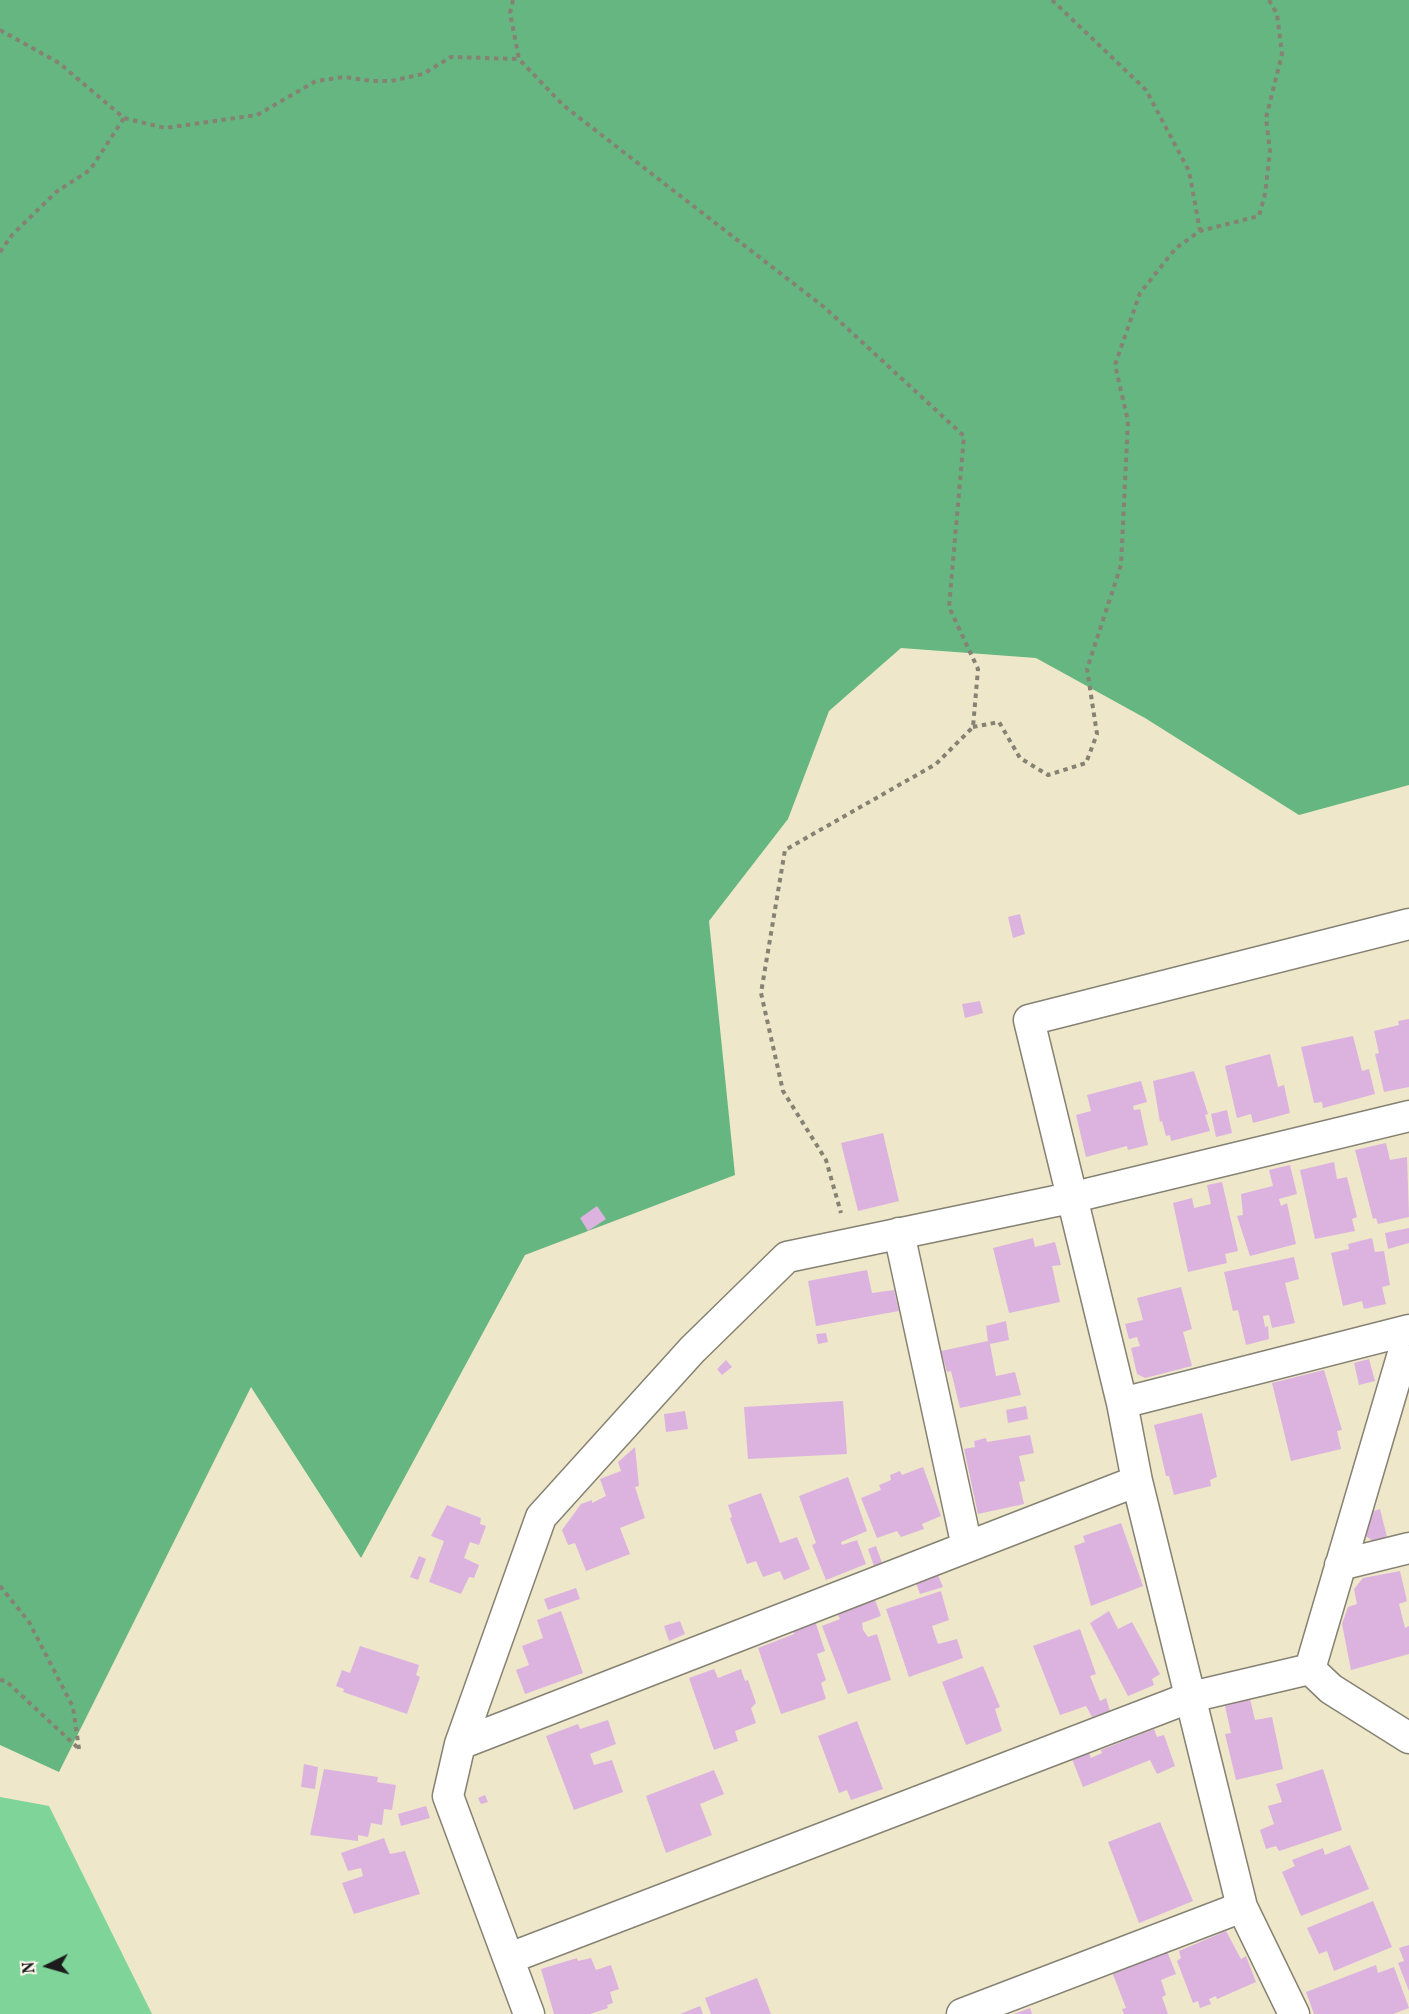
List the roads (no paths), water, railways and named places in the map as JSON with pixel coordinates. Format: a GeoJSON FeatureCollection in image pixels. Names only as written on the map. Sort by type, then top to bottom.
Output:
{"type":"FeatureCollection","features":[{"type":"Feature","properties":{"kind":"street"},"geometry":{"type":"LineString","coordinates":[[1294,2014],[1242,1907],[1137,1481],[1122,1403],[1070,1198],[1029,1020],[1409,924]]}},
{"type":"Feature","properties":{"kind":"street"},"geometry":{"type":"LineString","coordinates":[[529,2014],[448,1796],[460,1744],[541,1517],[692,1350],[787,1257],[1070,1198],[1409,1116]]}},
{"type":"Feature","properties":{"kind":"street"},"geometry":{"type":"LineString","coordinates":[[899,1233],[967,1547]]}},
{"type":"Feature","properties":{"kind":"street"},"geometry":{"type":"LineString","coordinates":[[1122,1403],[1409,1331]]}},
{"type":"Feature","properties":{"kind":"street"},"geometry":{"type":"LineString","coordinates":[[1310,1669],[1409,1331]]}},
{"type":"Feature","properties":{"kind":"street"},"geometry":{"type":"LineString","coordinates":[[460,1744],[1137,1481]]}},
{"type":"Feature","properties":{"kind":"street"},"geometry":{"type":"LineString","coordinates":[[1340,1565],[1409,1548]]}},
{"type":"Feature","properties":{"kind":"street"},"geometry":{"type":"LineString","coordinates":[[510,1958],[1191,1697],[1310,1669]]}},
{"type":"Feature","properties":{"kind":"street"},"geometry":{"type":"LineString","coordinates":[[1310,1669],[1331,1689],[1409,1738]]}},
{"type":"Feature","properties":{"kind":"street"},"geometry":{"type":"LineString","coordinates":[[962,2014],[1242,1907]]}}]}
